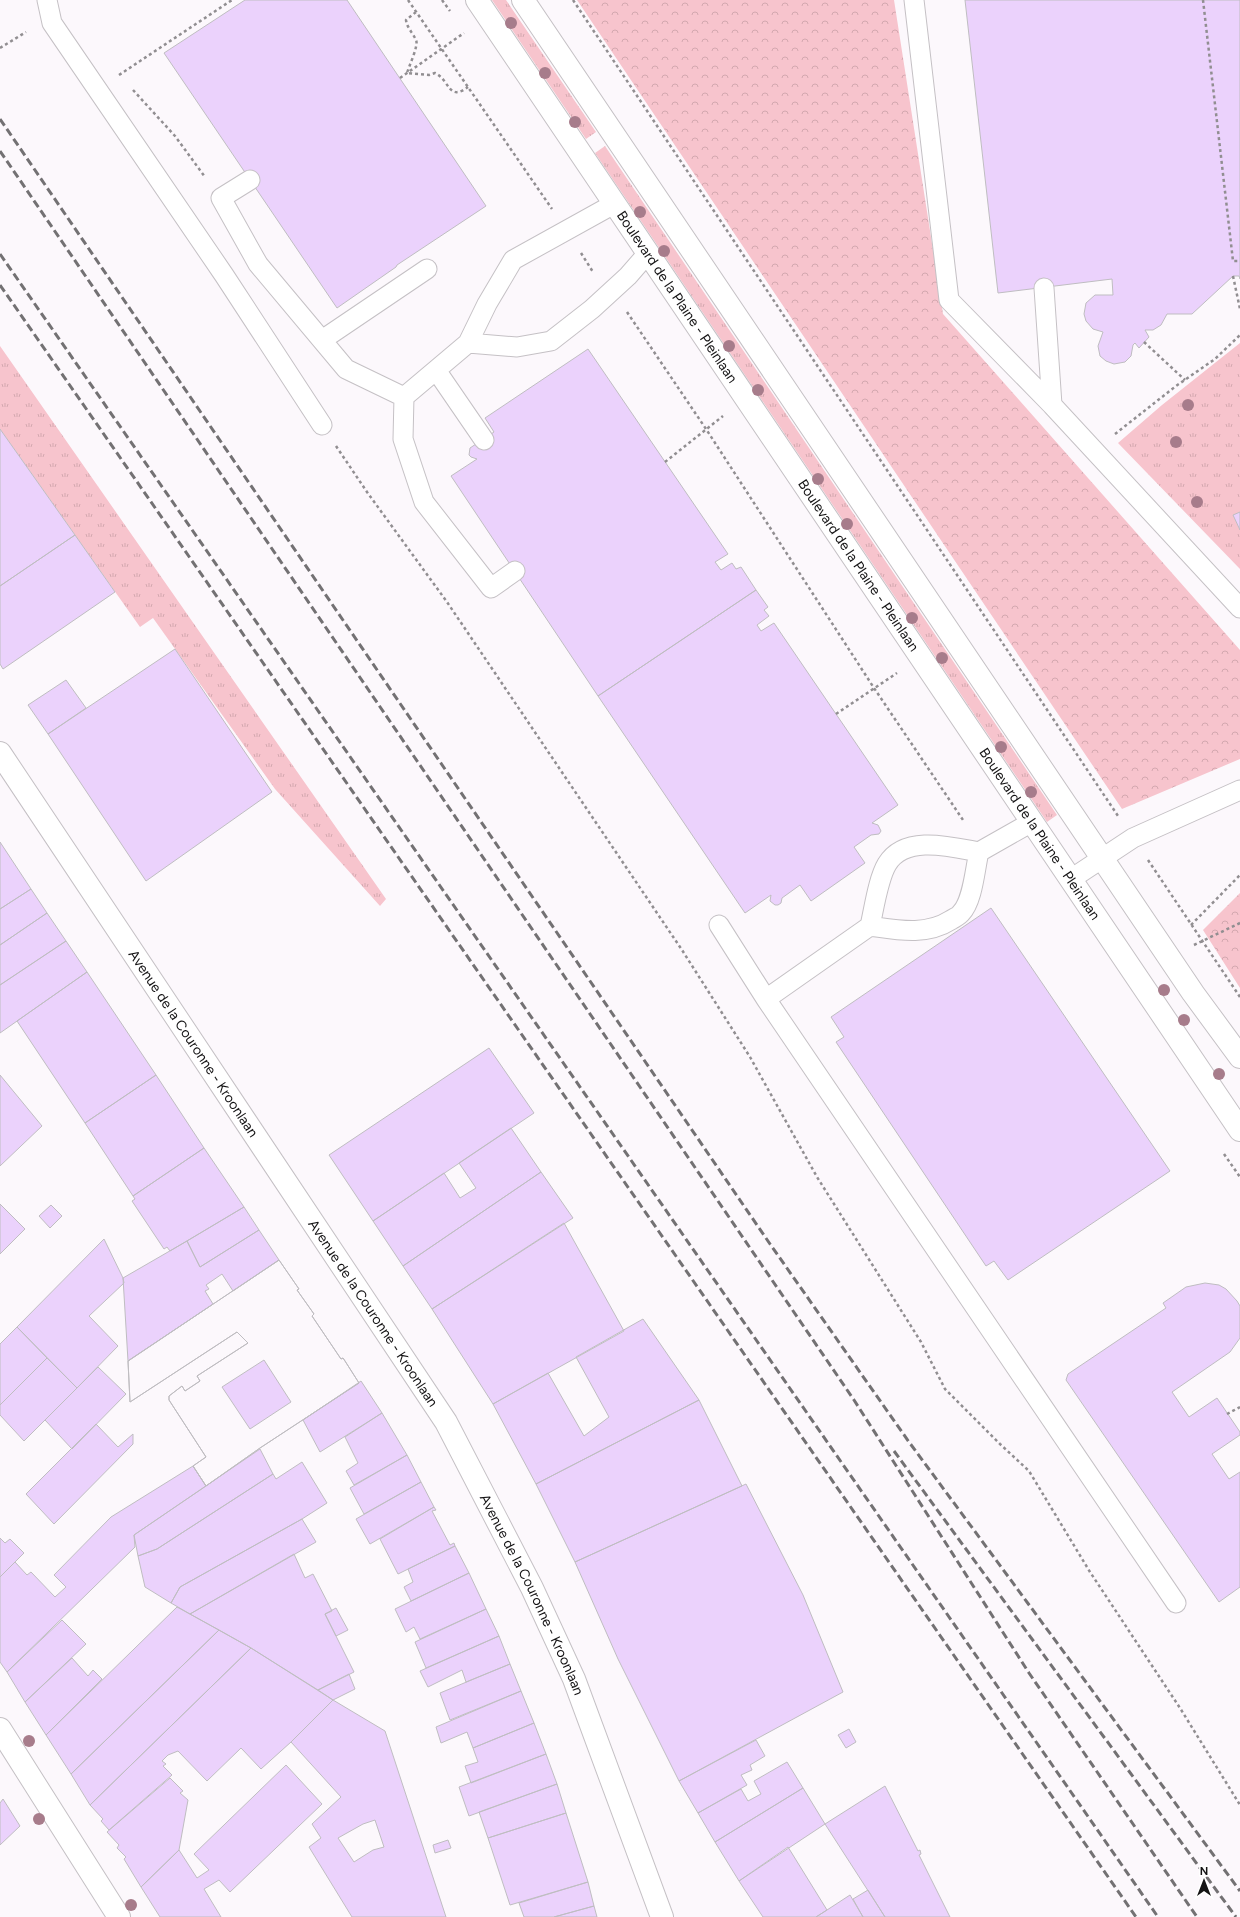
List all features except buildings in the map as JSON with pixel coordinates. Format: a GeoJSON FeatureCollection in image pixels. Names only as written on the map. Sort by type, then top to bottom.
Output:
{"type":"FeatureCollection","features":[{"type":"Feature","properties":{"kind":"main road","name":"Boulevard de la Plaine - Pleinlaan"},"geometry":{"type":"LineString","coordinates":[[477,0],[1240,1130]]}},
{"type":"Feature","properties":{"kind":"main road"},"geometry":{"type":"LineString","coordinates":[[523,0],[1193,993],[1240,1057]]}},
{"type":"Feature","properties":{"kind":"main road","name":"Avenue de la Couronne - Kroonlaan"},"geometry":{"type":"LineString","coordinates":[[3,764],[446,1422],[532,1588],[574,1679],[662,1917]]}},
{"type":"Feature","properties":{"kind":"main road"},"geometry":{"type":"LineString","coordinates":[[0,1729],[119,1917]]}},
{"type":"Feature","properties":{"kind":"lane"},"geometry":{"type":"LineString","coordinates":[[47,0],[52,23],[224,274],[322,425]]}},
{"type":"Feature","properties":{"kind":"lane"},"geometry":{"type":"LineString","coordinates":[[914,0],[949,300],[1052,405],[1240,608]]}},
{"type":"Feature","properties":{"kind":"lane"},"geometry":{"type":"LineString","coordinates":[[250,180],[221,198],[258,264],[346,369],[404,397]]}},
{"type":"Feature","properties":{"kind":"lane"},"geometry":{"type":"LineString","coordinates":[[515,571],[491,588],[424,502],[403,439],[404,397],[468,343],[487,304],[513,260],[614,204]]}},
{"type":"Feature","properties":{"kind":"lane"},"geometry":{"type":"LineString","coordinates":[[468,343],[517,347],[551,341],[592,309],[628,276],[648,253]]}},
{"type":"Feature","properties":{"kind":"lane"},"geometry":{"type":"LineString","coordinates":[[322,340],[427,269]]}},
{"type":"Feature","properties":{"kind":"lane"},"geometry":{"type":"LineString","coordinates":[[1044,288],[1052,405]]}},
{"type":"Feature","properties":{"kind":"lane"},"geometry":{"type":"LineString","coordinates":[[436,370],[484,440]]}},
{"type":"Feature","properties":{"kind":"lane"},"geometry":{"type":"LineString","coordinates":[[1071,879],[1133,838],[1240,790]]}},
{"type":"Feature","properties":{"kind":"lane"},"geometry":{"type":"LineString","coordinates":[[870,926],[876,896],[887,864],[898,853],[916,846],[931,844],[981,850],[1032,822]]}},
{"type":"Feature","properties":{"kind":"lane"},"geometry":{"type":"LineString","coordinates":[[766,999],[870,926],[898,930],[928,930],[948,922],[961,913],[968,900],[981,850]]}},
{"type":"Feature","properties":{"kind":"lane"},"geometry":{"type":"LineString","coordinates":[[718,925],[766,999],[1176,1603]]}},
{"type":"Feature","properties":{"kind":"path"},"geometry":{"type":"LineString","coordinates":[[119,75],[232,0]]}},
{"type":"Feature","properties":{"kind":"path"},"geometry":{"type":"LineString","coordinates":[[573,0],[1191,925],[1240,996]]}},
{"type":"Feature","properties":{"kind":"path"},"geometry":{"type":"LineString","coordinates":[[1203,0],[1233,261],[1240,261]]}},
{"type":"Feature","properties":{"kind":"path"},"geometry":{"type":"LineString","coordinates":[[407,73],[413,53],[418,47],[417,41],[406,25],[406,20],[416,12]]}},
{"type":"Feature","properties":{"kind":"path"},"geometry":{"type":"LineString","coordinates":[[400,78],[464,33]]}},
{"type":"Feature","properties":{"kind":"path"},"geometry":{"type":"LineString","coordinates":[[114,69],[124,80]]}},
{"type":"Feature","properties":{"kind":"path"},"geometry":{"type":"LineString","coordinates":[[407,73],[429,75],[435,73],[441,76],[452,91],[456,93],[460,93],[468,87]]}},
{"type":"Feature","properties":{"kind":"path"},"geometry":{"type":"LineString","coordinates":[[129,86],[175,136],[221,198]]}},
{"type":"Feature","properties":{"kind":"path"},"geometry":{"type":"LineString","coordinates":[[1232,276],[1240,309]]}},
{"type":"Feature","properties":{"kind":"path"},"geometry":{"type":"LineString","coordinates":[[1113,436],[1185,380],[1215,359],[1240,335]]}},
{"type":"Feature","properties":{"kind":"path"},"geometry":{"type":"LineString","coordinates":[[1144,342],[1185,380]]}},
{"type":"Feature","properties":{"kind":"path"},"geometry":{"type":"LineString","coordinates":[[666,462],[723,416]]}},
{"type":"Feature","properties":{"kind":"path"},"geometry":{"type":"LineString","coordinates":[[322,425],[367,492],[447,602],[682,950],[750,1057],[817,1177],[921,1342],[945,1389],[1029,1471],[1090,1572],[1180,1708],[1240,1805]]}},
{"type":"Feature","properties":{"kind":"path"},"geometry":{"type":"LineString","coordinates":[[706,429],[981,850]]}},
{"type":"Feature","properties":{"kind":"path"},"geometry":{"type":"LineString","coordinates":[[836,714],[897,673]]}},
{"type":"Feature","properties":{"kind":"path"},"geometry":{"type":"LineString","coordinates":[[1191,925],[1240,875]]}},
{"type":"Feature","properties":{"kind":"path"},"geometry":{"type":"LineString","coordinates":[[1192,946],[1240,923]]}},
{"type":"Feature","properties":{"kind":"path"},"geometry":{"type":"LineString","coordinates":[[1227,1414],[1240,1407]]}},
{"type":"Feature","properties":{"kind":"green space"},"geometry":{"type":"Polygon","coordinates":[[[492,0],[506,0],[596,132],[586,139],[492,0]]]}},
{"type":"Feature","properties":{"kind":"green space"},"geometry":{"type":"Polygon","coordinates":[[[577,0],[894,0],[943,314],[1240,650],[1240,759],[1122,809],[577,0]]]}},
{"type":"Feature","properties":{"kind":"green space"},"geometry":{"type":"Polygon","coordinates":[[[605,146],[1057,815],[1047,822],[595,153],[605,146]]]}},
{"type":"Feature","properties":{"kind":"green space"},"geometry":{"type":"Polygon","coordinates":[[[1240,343],[1240,569],[1118,443],[1162,405],[1240,343]]]}},
{"type":"Feature","properties":{"kind":"green space"},"geometry":{"type":"Polygon","coordinates":[[[0,346],[386,899],[380,906],[275,789],[153,618],[140,627],[0,429],[0,346]]]}},
{"type":"Feature","properties":{"kind":"green space"},"geometry":{"type":"Polygon","coordinates":[[[1240,893],[1240,988],[1203,930],[1240,893]]]}},
{"type":"Feature","properties":{"kind":"railway"},"geometry":{"type":"LineString","coordinates":[[0,119],[770,1244],[909,1442],[1240,1891]]}},
{"type":"Feature","properties":{"kind":"railway"},"geometry":{"type":"LineString","coordinates":[[0,151],[854,1400],[1029,1673],[1197,1917]]}},
{"type":"Feature","properties":{"kind":"railway"},"geometry":{"type":"LineString","coordinates":[[0,254],[1158,1917]]}},
{"type":"Feature","properties":{"kind":"railway"},"geometry":{"type":"LineString","coordinates":[[0,285],[1136,1917]]}},
{"type":"Feature","properties":{"kind":"railway"},"geometry":{"type":"LineString","coordinates":[[894,1451],[1236,1917]]}}]}
